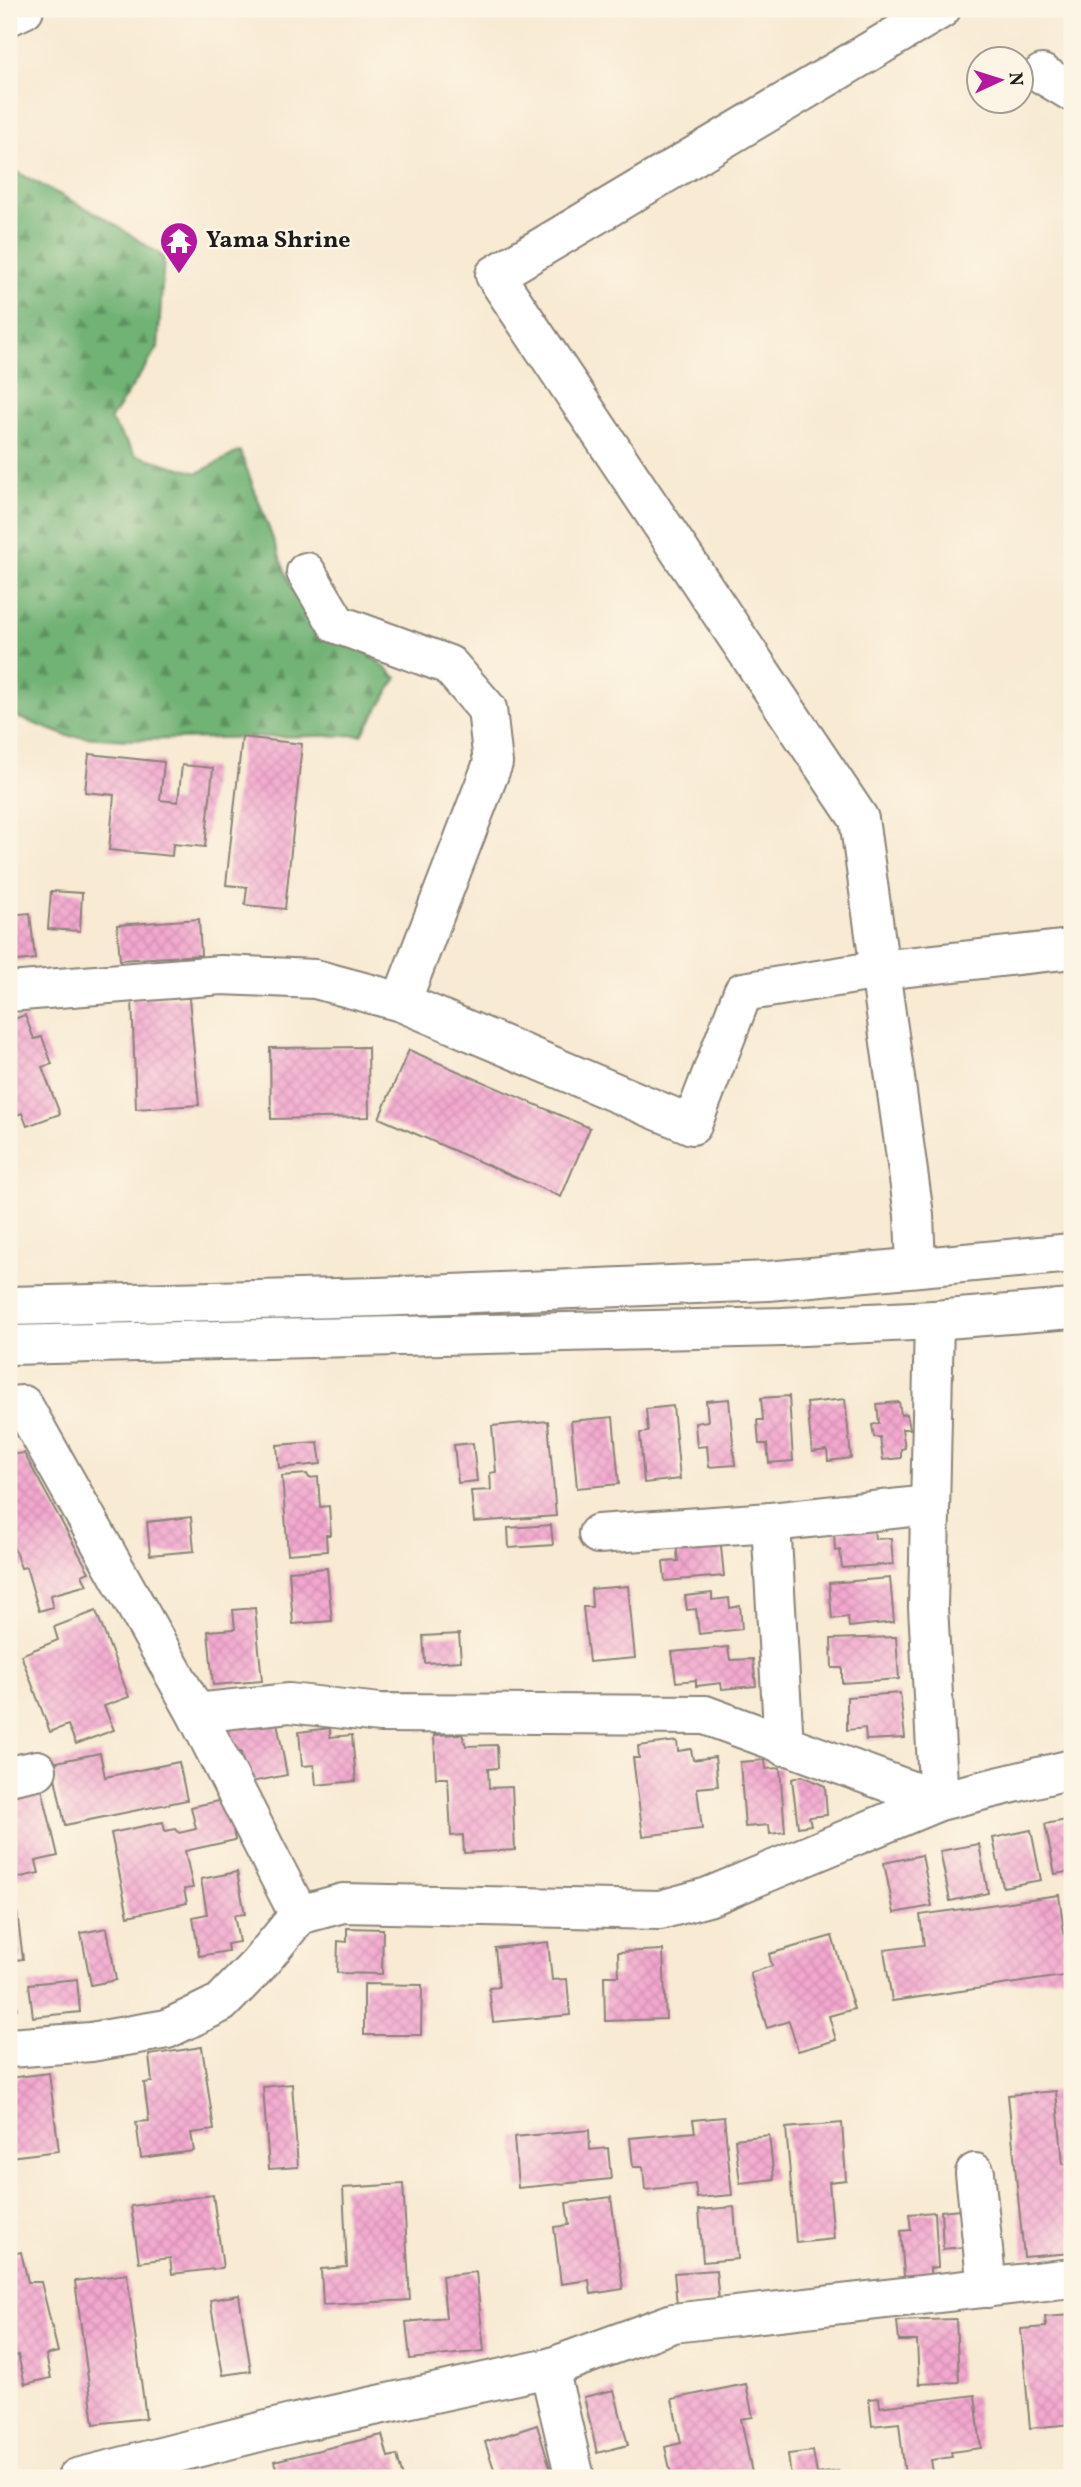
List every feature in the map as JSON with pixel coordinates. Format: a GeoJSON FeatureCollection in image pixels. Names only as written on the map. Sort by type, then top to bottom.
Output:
{"type":"FeatureCollection","features":[{"type":"Feature","properties":{"kind":"street"},"geometry":{"type":"LineString","coordinates":[[9,16],[24,9]]}},
{"type":"Feature","properties":{"kind":"street"},"geometry":{"type":"LineString","coordinates":[[916,1268],[914,1215],[859,819],[495,275],[941,9]]}},
{"type":"Feature","properties":{"kind":"street"},"geometry":{"type":"LineString","coordinates":[[306,572],[337,624],[449,665],[487,709],[493,763],[401,1002]]}},
{"type":"Feature","properties":{"kind":"street"},"geometry":{"type":"LineString","coordinates":[[9,992],[221,975],[315,979],[401,1002],[692,1125],[743,992],[880,970],[1072,949]]}},
{"type":"Feature","properties":{"kind":"street"},"geometry":{"type":"LineString","coordinates":[[9,1306],[378,1297],[768,1281],[1072,1253]]}},
{"type":"Feature","properties":{"kind":"street"},"geometry":{"type":"LineString","coordinates":[[9,1345],[782,1327],[934,1320],[1072,1309]]}},
{"type":"Feature","properties":{"kind":"street"},"geometry":{"type":"LineString","coordinates":[[934,1320],[928,1607],[939,1801]]}},
{"type":"Feature","properties":{"kind":"street"},"geometry":{"type":"LineString","coordinates":[[9,1406],[23,1405],[197,1713],[299,1915]]}},
{"type":"Feature","properties":{"kind":"street"},"geometry":{"type":"LineString","coordinates":[[598,1534],[771,1522],[929,1505]]}},
{"type":"Feature","properties":{"kind":"street"},"geometry":{"type":"LineString","coordinates":[[771,1522],[785,1746]]}},
{"type":"Feature","properties":{"kind":"street"},"geometry":{"type":"LineString","coordinates":[[197,1713],[289,1703],[380,1713],[705,1715],[939,1801]]}},
{"type":"Feature","properties":{"kind":"street"},"geometry":{"type":"LineString","coordinates":[[9,2048],[90,2042],[167,2029],[221,2003],[258,1965],[299,1915],[343,1903],[660,1910],[708,1897],[939,1801],[1072,1769]]}},
{"type":"Feature","properties":{"kind":"street"},"geometry":{"type":"LineString","coordinates":[[975,2172],[987,2287]]}},
{"type":"Feature","properties":{"kind":"street"},"geometry":{"type":"LineString","coordinates":[[77,2478],[291,2424],[550,2368],[673,2323],[1072,2278]]}},
{"type":"Feature","properties":{"kind":"street"},"geometry":{"type":"LineString","coordinates":[[550,2368],[575,2478]]}},
{"type":"Feature","properties":{"kind":"green space"},"geometry":{"type":"Polygon","coordinates":[[[9,168],[105,218],[164,257],[158,348],[110,420],[136,455],[198,473],[240,451],[291,587],[397,678],[362,735],[128,740],[67,736],[9,714],[9,168]]]}},
{"type":"Feature","properties":{"kind":"building"},"geometry":{"type":"Polygon","coordinates":[[[9,727],[13,727],[11,747],[9,747],[9,727]]]}},
{"type":"Feature","properties":{"kind":"building"},"geometry":{"type":"Polygon","coordinates":[[[242,737],[302,744],[285,909],[245,905],[247,887],[226,885],[242,737]]]}},
{"type":"Feature","properties":{"kind":"building"},"geometry":{"type":"Polygon","coordinates":[[[89,754],[164,762],[160,800],[178,802],[182,765],[213,768],[205,847],[173,844],[172,856],[109,850],[114,795],[85,792],[89,754]]]}},
{"type":"Feature","properties":{"kind":"building"},"geometry":{"type":"Polygon","coordinates":[[[51,891],[82,893],[80,931],[48,929],[51,891]]]}},
{"type":"Feature","properties":{"kind":"building"},"geometry":{"type":"Polygon","coordinates":[[[30,913],[35,959],[9,962],[9,915],[30,913]]]}},
{"type":"Feature","properties":{"kind":"building"},"geometry":{"type":"Polygon","coordinates":[[[199,919],[201,955],[120,960],[117,925],[199,919]]]}},
{"type":"Feature","properties":{"kind":"building"},"geometry":{"type":"Polygon","coordinates":[[[132,998],[189,998],[199,1105],[136,1109],[132,998]]]}},
{"type":"Feature","properties":{"kind":"building"},"geometry":{"type":"Polygon","coordinates":[[[25,1015],[34,1039],[42,1037],[52,1064],[42,1067],[60,1114],[27,1126],[22,1113],[9,1118],[9,1021],[25,1015]]]}},
{"type":"Feature","properties":{"kind":"building"},"geometry":{"type":"Polygon","coordinates":[[[368,1047],[369,1117],[271,1119],[270,1048],[368,1047]]]}},
{"type":"Feature","properties":{"kind":"building"},"geometry":{"type":"Polygon","coordinates":[[[409,1050],[590,1128],[561,1197],[379,1118],[409,1050]]]}},
{"type":"Feature","properties":{"kind":"building"},"geometry":{"type":"Polygon","coordinates":[[[789,1396],[793,1461],[769,1463],[767,1444],[759,1444],[757,1420],[763,1420],[761,1398],[789,1396]]]}},
{"type":"Feature","properties":{"kind":"building"},"geometry":{"type":"Polygon","coordinates":[[[729,1399],[735,1465],[709,1467],[707,1446],[697,1447],[695,1423],[708,1421],[706,1401],[729,1399]]]}},
{"type":"Feature","properties":{"kind":"building"},"geometry":{"type":"Polygon","coordinates":[[[845,1399],[851,1458],[828,1461],[827,1450],[812,1452],[807,1403],[845,1399]]]}},
{"type":"Feature","properties":{"kind":"building"},"geometry":{"type":"Polygon","coordinates":[[[899,1402],[901,1415],[907,1414],[910,1429],[902,1429],[905,1448],[901,1449],[901,1458],[883,1460],[880,1437],[874,1437],[872,1425],[879,1423],[877,1404],[899,1402]]]}},
{"type":"Feature","properties":{"kind":"building"},"geometry":{"type":"Polygon","coordinates":[[[673,1406],[680,1479],[644,1483],[640,1433],[648,1432],[646,1409],[673,1406]]]}},
{"type":"Feature","properties":{"kind":"building"},"geometry":{"type":"Polygon","coordinates":[[[613,1417],[619,1484],[577,1488],[571,1421],[613,1417]]]}},
{"type":"Feature","properties":{"kind":"building"},"geometry":{"type":"Polygon","coordinates":[[[548,1421],[556,1516],[474,1522],[471,1491],[491,1490],[490,1473],[496,1472],[492,1426],[548,1421]]]}},
{"type":"Feature","properties":{"kind":"building"},"geometry":{"type":"Polygon","coordinates":[[[318,1442],[321,1464],[279,1468],[277,1445],[318,1442]]]}},
{"type":"Feature","properties":{"kind":"building"},"geometry":{"type":"Polygon","coordinates":[[[473,1443],[477,1481],[458,1483],[454,1445],[473,1443]]]}},
{"type":"Feature","properties":{"kind":"building"},"geometry":{"type":"Polygon","coordinates":[[[24,1453],[89,1572],[82,1575],[87,1585],[51,1595],[53,1607],[39,1611],[26,1567],[21,1568],[9,1534],[9,1455],[24,1453]]]}},
{"type":"Feature","properties":{"kind":"building"},"geometry":{"type":"Polygon","coordinates":[[[307,1474],[309,1478],[318,1477],[320,1507],[329,1506],[331,1535],[326,1535],[327,1551],[288,1554],[282,1476],[307,1474]]]}},
{"type":"Feature","properties":{"kind":"building"},"geometry":{"type":"Polygon","coordinates":[[[191,1517],[194,1551],[150,1555],[147,1522],[191,1517]]]}},
{"type":"Feature","properties":{"kind":"building"},"geometry":{"type":"Polygon","coordinates":[[[551,1525],[553,1545],[509,1548],[508,1528],[551,1525]]]}},
{"type":"Feature","properties":{"kind":"building"},"geometry":{"type":"Polygon","coordinates":[[[874,1528],[875,1539],[891,1538],[893,1564],[842,1568],[840,1550],[835,1551],[834,1532],[874,1528]]]}},
{"type":"Feature","properties":{"kind":"building"},"geometry":{"type":"Polygon","coordinates":[[[720,1537],[724,1576],[665,1581],[663,1562],[678,1561],[676,1542],[720,1537]]]}},
{"type":"Feature","properties":{"kind":"building"},"geometry":{"type":"Polygon","coordinates":[[[327,1568],[332,1621],[293,1624],[289,1571],[327,1568]]]}},
{"type":"Feature","properties":{"kind":"building"},"geometry":{"type":"Polygon","coordinates":[[[890,1578],[894,1622],[849,1627],[848,1617],[832,1619],[829,1583],[890,1578]]]}},
{"type":"Feature","properties":{"kind":"building"},"geometry":{"type":"Polygon","coordinates":[[[628,1586],[635,1658],[589,1662],[583,1607],[592,1607],[591,1589],[628,1586]]]}},
{"type":"Feature","properties":{"kind":"building"},"geometry":{"type":"Polygon","coordinates":[[[712,1593],[712,1600],[729,1598],[730,1608],[740,1606],[742,1629],[699,1634],[696,1609],[687,1610],[685,1596],[712,1593]]]}},
{"type":"Feature","properties":{"kind":"building"},"geometry":{"type":"Polygon","coordinates":[[[255,1608],[262,1681],[213,1685],[208,1631],[235,1629],[233,1610],[255,1608]]]}},
{"type":"Feature","properties":{"kind":"building"},"geometry":{"type":"Polygon","coordinates":[[[96,1611],[129,1697],[104,1706],[114,1730],[76,1744],[68,1725],[50,1732],[21,1655],[58,1640],[54,1627],[96,1611]]]}},
{"type":"Feature","properties":{"kind":"building"},"geometry":{"type":"Polygon","coordinates":[[[459,1634],[461,1661],[425,1663],[423,1636],[459,1634]]]}},
{"type":"Feature","properties":{"kind":"building"},"geometry":{"type":"Polygon","coordinates":[[[896,1637],[899,1679],[842,1683],[842,1668],[832,1668],[831,1639],[896,1637]]]}},
{"type":"Feature","properties":{"kind":"building"},"geometry":{"type":"Polygon","coordinates":[[[728,1647],[730,1660],[753,1659],[756,1686],[722,1689],[721,1683],[696,1686],[696,1680],[676,1682],[672,1652],[728,1647]]]}},
{"type":"Feature","properties":{"kind":"building"},"geometry":{"type":"Polygon","coordinates":[[[900,1693],[905,1738],[866,1740],[865,1728],[847,1730],[847,1697],[900,1693]]]}},
{"type":"Feature","properties":{"kind":"building"},"geometry":{"type":"Polygon","coordinates":[[[276,1717],[287,1775],[246,1783],[241,1752],[229,1754],[216,1728],[276,1717]]]}},
{"type":"Feature","properties":{"kind":"building"},"geometry":{"type":"Polygon","coordinates":[[[330,1728],[330,1737],[352,1735],[356,1781],[316,1785],[314,1765],[302,1766],[299,1732],[330,1728]]]}},
{"type":"Feature","properties":{"kind":"building"},"geometry":{"type":"Polygon","coordinates":[[[462,1734],[466,1746],[497,1745],[498,1768],[488,1769],[489,1788],[512,1787],[515,1850],[464,1853],[463,1835],[451,1836],[448,1778],[436,1778],[434,1735],[462,1734]]]}},
{"type":"Feature","properties":{"kind":"building"},"geometry":{"type":"Polygon","coordinates":[[[677,1741],[678,1751],[691,1749],[693,1760],[715,1757],[718,1786],[697,1788],[702,1829],[643,1836],[633,1758],[639,1758],[638,1746],[677,1741]]]}},
{"type":"Feature","properties":{"kind":"building"},"geometry":{"type":"Polygon","coordinates":[[[100,1753],[105,1777],[179,1762],[187,1800],[65,1825],[52,1763],[100,1753]]]}},
{"type":"Feature","properties":{"kind":"building"},"geometry":{"type":"Polygon","coordinates":[[[765,1760],[766,1769],[780,1768],[785,1832],[770,1834],[769,1825],[745,1827],[740,1762],[765,1760]]]}},
{"type":"Feature","properties":{"kind":"building"},"geometry":{"type":"Polygon","coordinates":[[[802,1776],[825,1786],[827,1815],[809,1817],[811,1825],[798,1827],[792,1779],[802,1776]]]}},
{"type":"Feature","properties":{"kind":"building"},"geometry":{"type":"Polygon","coordinates":[[[42,1789],[58,1856],[36,1861],[39,1873],[12,1879],[9,1872],[9,1796],[42,1789]]]}},
{"type":"Feature","properties":{"kind":"building"},"geometry":{"type":"Polygon","coordinates":[[[227,1799],[235,1840],[185,1851],[193,1888],[184,1889],[187,1903],[128,1916],[111,1833],[163,1822],[165,1831],[176,1829],[179,1833],[196,1829],[191,1807],[227,1799]]]}},
{"type":"Feature","properties":{"kind":"building"},"geometry":{"type":"Polygon","coordinates":[[[1072,1819],[1072,1871],[1055,1874],[1045,1824],[1072,1819]]]}},
{"type":"Feature","properties":{"kind":"building"},"geometry":{"type":"Polygon","coordinates":[[[1031,1830],[1041,1880],[1003,1887],[993,1838],[1031,1830]]]}},
{"type":"Feature","properties":{"kind":"building"},"geometry":{"type":"Polygon","coordinates":[[[979,1844],[988,1893],[950,1901],[940,1851],[979,1844]]]}},
{"type":"Feature","properties":{"kind":"building"},"geometry":{"type":"Polygon","coordinates":[[[922,1855],[932,1906],[894,1913],[884,1863],[922,1855]]]}},
{"type":"Feature","properties":{"kind":"building"},"geometry":{"type":"Polygon","coordinates":[[[237,1872],[245,1914],[234,1915],[239,1942],[227,1944],[228,1951],[199,1956],[193,1917],[207,1914],[201,1879],[237,1872]]]}},
{"type":"Feature","properties":{"kind":"building"},"geometry":{"type":"Polygon","coordinates":[[[1059,1895],[1070,1975],[892,2001],[884,1950],[924,1945],[920,1915],[1059,1895]]]}},
{"type":"Feature","properties":{"kind":"building"},"geometry":{"type":"Polygon","coordinates":[[[17,1912],[23,1959],[11,1961],[17,2009],[9,2010],[9,1914],[17,1912]]]}},
{"type":"Feature","properties":{"kind":"building"},"geometry":{"type":"Polygon","coordinates":[[[107,1928],[116,1980],[91,1985],[81,1933],[107,1928]]]}},
{"type":"Feature","properties":{"kind":"building"},"geometry":{"type":"Polygon","coordinates":[[[347,1928],[383,1929],[382,1974],[337,1973],[338,1941],[347,1942],[347,1928]]]}},
{"type":"Feature","properties":{"kind":"building"},"geometry":{"type":"Polygon","coordinates":[[[832,1936],[854,2009],[829,2016],[836,2040],[798,2051],[789,2021],[767,2028],[750,1973],[772,1966],[769,1954],[832,1936]]]}},
{"type":"Feature","properties":{"kind":"building"},"geometry":{"type":"Polygon","coordinates":[[[548,1942],[552,1980],[567,1979],[570,2015],[493,2022],[489,1988],[499,1987],[495,1948],[548,1942]]]}},
{"type":"Feature","properties":{"kind":"building"},"geometry":{"type":"Polygon","coordinates":[[[663,1950],[666,2019],[605,2021],[604,1976],[619,1976],[618,1952],[663,1950]]]}},
{"type":"Feature","properties":{"kind":"building"},"geometry":{"type":"Polygon","coordinates":[[[77,1979],[80,2012],[33,2017],[29,1984],[77,1979]]]}},
{"type":"Feature","properties":{"kind":"building"},"geometry":{"type":"Polygon","coordinates":[[[364,1984],[422,1985],[421,2035],[364,2035],[364,1984]]]}},
{"type":"Feature","properties":{"kind":"building"},"geometry":{"type":"Polygon","coordinates":[[[202,2047],[214,2130],[191,2133],[194,2151],[141,2158],[136,2122],[149,2121],[144,2083],[152,2082],[149,2055],[202,2047]]]}},
{"type":"Feature","properties":{"kind":"building"},"geometry":{"type":"Polygon","coordinates":[[[49,2073],[59,2151],[9,2157],[9,2078],[49,2073]]]}},
{"type":"Feature","properties":{"kind":"building"},"geometry":{"type":"Polygon","coordinates":[[[292,2084],[298,2167],[269,2169],[263,2087],[292,2084]]]}},
{"type":"Feature","properties":{"kind":"building"},"geometry":{"type":"Polygon","coordinates":[[[1056,2091],[1063,2164],[1072,2163],[1072,2253],[1024,2257],[1008,2095],[1056,2091]]]}},
{"type":"Feature","properties":{"kind":"building"},"geometry":{"type":"Polygon","coordinates":[[[724,2117],[732,2195],[697,2198],[695,2184],[645,2190],[643,2167],[633,2167],[630,2138],[695,2132],[693,2120],[724,2117]]]}},
{"type":"Feature","properties":{"kind":"building"},"geometry":{"type":"Polygon","coordinates":[[[842,2123],[846,2180],[829,2182],[834,2239],[796,2243],[786,2128],[842,2123]]]}},
{"type":"Feature","properties":{"kind":"building"},"geometry":{"type":"Polygon","coordinates":[[[589,2130],[590,2150],[608,2148],[611,2179],[518,2188],[514,2137],[589,2130]]]}},
{"type":"Feature","properties":{"kind":"building"},"geometry":{"type":"Polygon","coordinates":[[[769,2135],[774,2179],[740,2183],[735,2139],[769,2135]]]}},
{"type":"Feature","properties":{"kind":"building"},"geometry":{"type":"Polygon","coordinates":[[[403,2184],[410,2300],[323,2305],[321,2269],[347,2267],[343,2188],[403,2184]]]}},
{"type":"Feature","properties":{"kind":"building"},"geometry":{"type":"Polygon","coordinates":[[[213,2195],[223,2268],[172,2274],[170,2258],[139,2262],[131,2206],[213,2195]]]}},
{"type":"Feature","properties":{"kind":"building"},"geometry":{"type":"Polygon","coordinates":[[[611,2197],[623,2289],[591,2294],[589,2280],[561,2284],[554,2227],[569,2225],[566,2203],[611,2197]]]}},
{"type":"Feature","properties":{"kind":"building"},"geometry":{"type":"Polygon","coordinates":[[[734,2207],[738,2259],[703,2262],[699,2210],[734,2207]]]}},
{"type":"Feature","properties":{"kind":"building"},"geometry":{"type":"Polygon","coordinates":[[[960,2209],[963,2247],[943,2249],[941,2211],[960,2209]]]}},
{"type":"Feature","properties":{"kind":"building"},"geometry":{"type":"Polygon","coordinates":[[[935,2212],[938,2267],[930,2268],[930,2276],[904,2277],[901,2231],[911,2230],[909,2214],[935,2212]]]}},
{"type":"Feature","properties":{"kind":"building"},"geometry":{"type":"Polygon","coordinates":[[[21,2252],[28,2282],[41,2282],[58,2352],[46,2355],[51,2378],[25,2384],[18,2355],[9,2357],[9,2255],[21,2252]]]}},
{"type":"Feature","properties":{"kind":"building"},"geometry":{"type":"Polygon","coordinates":[[[716,2270],[719,2301],[677,2305],[674,2273],[716,2270]]]}},
{"type":"Feature","properties":{"kind":"building"},"geometry":{"type":"Polygon","coordinates":[[[476,2272],[484,2351],[410,2359],[406,2322],[446,2318],[442,2276],[476,2272]]]}},
{"type":"Feature","properties":{"kind":"building"},"geometry":{"type":"Polygon","coordinates":[[[127,2274],[146,2418],[94,2424],[75,2281],[127,2274]]]}},
{"type":"Feature","properties":{"kind":"building"},"geometry":{"type":"Polygon","coordinates":[[[239,2295],[251,2371],[223,2375],[210,2300],[239,2295]]]}},
{"type":"Feature","properties":{"kind":"building"},"geometry":{"type":"Polygon","coordinates":[[[1072,2315],[1072,2424],[1030,2428],[1021,2329],[1046,2327],[1045,2317],[1072,2315]]]}},
{"type":"Feature","properties":{"kind":"building"},"geometry":{"type":"Polygon","coordinates":[[[956,2319],[959,2382],[919,2384],[917,2341],[899,2341],[897,2321],[956,2319]]]}},
{"type":"Feature","properties":{"kind":"building"},"geometry":{"type":"Polygon","coordinates":[[[746,2384],[753,2417],[741,2419],[753,2478],[672,2478],[665,2447],[681,2443],[672,2399],[746,2384]]]}},
{"type":"Feature","properties":{"kind":"building"},"geometry":{"type":"Polygon","coordinates":[[[614,2390],[628,2445],[597,2453],[584,2397],[614,2390]]]}},
{"type":"Feature","properties":{"kind":"building"},"geometry":{"type":"Polygon","coordinates":[[[975,2395],[981,2448],[951,2452],[952,2457],[931,2460],[933,2472],[905,2476],[899,2423],[872,2426],[869,2399],[879,2398],[880,2407],[975,2395]]]}},
{"type":"Feature","properties":{"kind":"building"},"geometry":{"type":"Polygon","coordinates":[[[537,2425],[552,2474],[540,2478],[497,2478],[485,2442],[537,2425]]]}},
{"type":"Feature","properties":{"kind":"building"},"geometry":{"type":"Polygon","coordinates":[[[382,2435],[388,2457],[397,2455],[403,2478],[279,2478],[274,2461],[382,2435]]]}},
{"type":"Feature","properties":{"kind":"building"},"geometry":{"type":"Polygon","coordinates":[[[813,2451],[817,2474],[838,2471],[839,2478],[791,2478],[788,2454],[813,2451]]]}},
{"type":"Feature","properties":{"kind":"building"},"geometry":{"type":"Polygon","coordinates":[[[233,2472],[235,2478],[217,2478],[233,2472]]]}},
{"type":"Feature","properties":{"kind":"place","name":"Yama Shrine"},"geometry":{"type":"Point","coordinates":[179,275]}}]}
